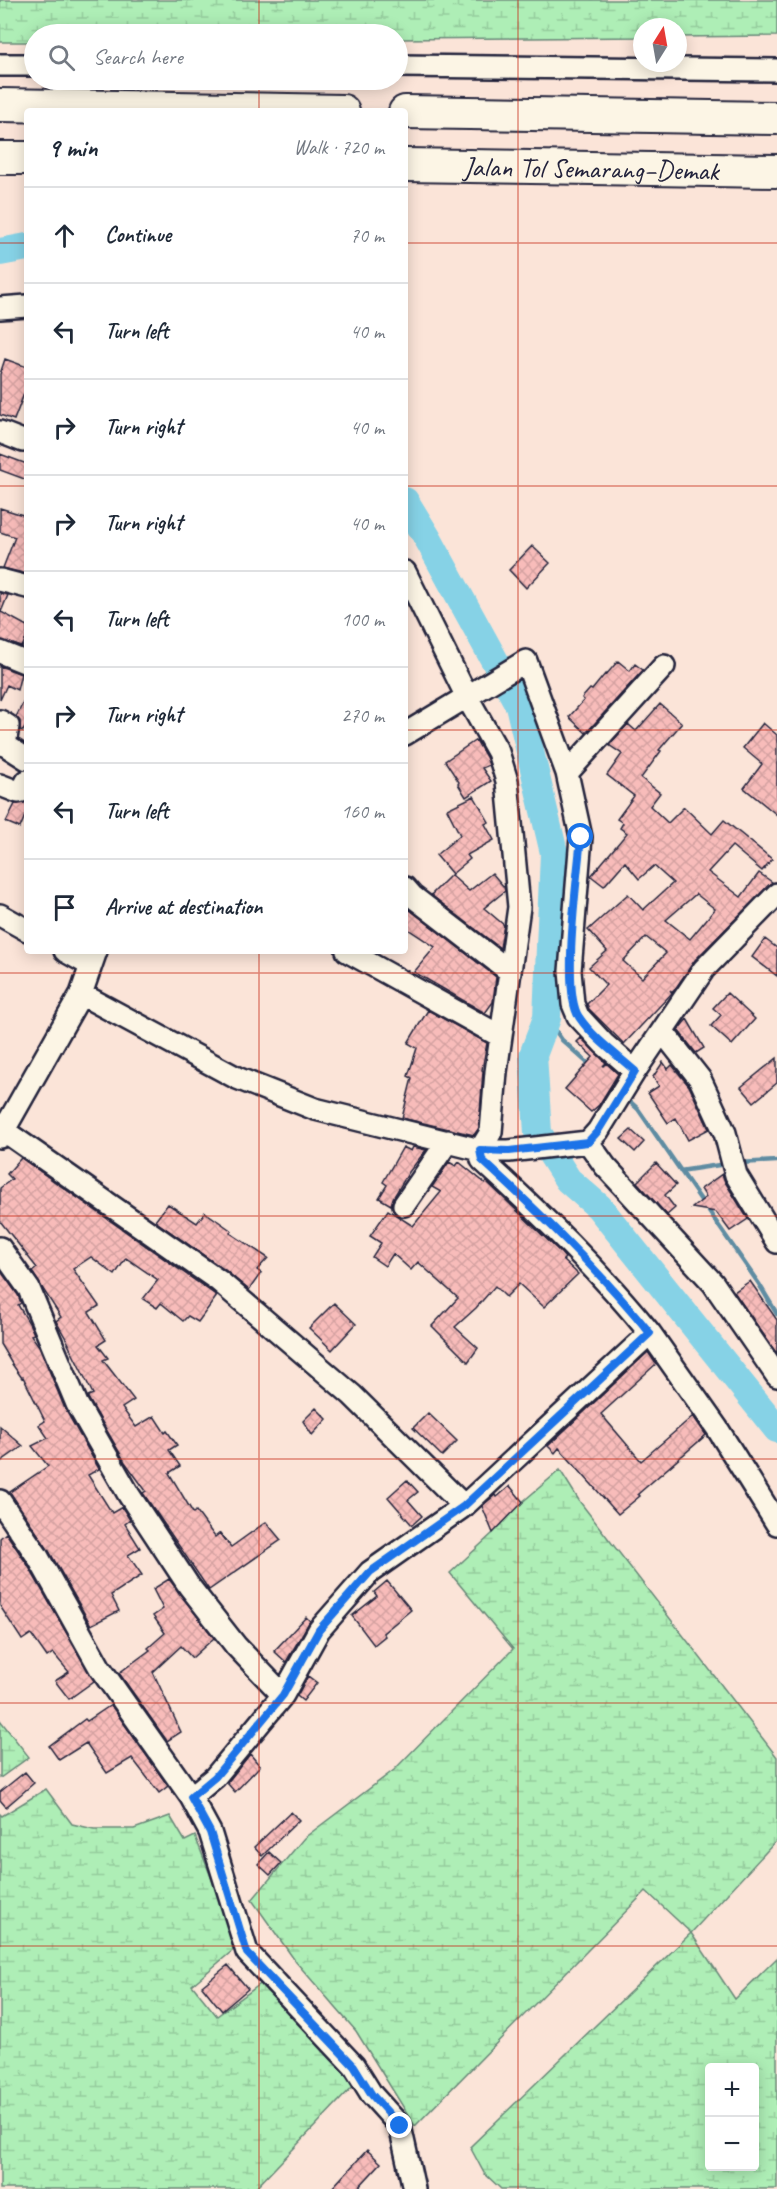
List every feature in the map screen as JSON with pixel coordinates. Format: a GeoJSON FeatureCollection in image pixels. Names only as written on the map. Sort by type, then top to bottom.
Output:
{"type":"FeatureCollection","features":[{"type":"Feature","properties":{"kind":"highway"},"geometry":{"type":"LineString","coordinates":[[0,105],[170,108]]}},
{"type":"Feature","properties":{"kind":"highway","name":"Jalan Tol Semarang–Demak"},"geometry":{"type":"LineString","coordinates":[[408,112],[777,118]]}},
{"type":"Feature","properties":{"kind":"highway"},"geometry":{"type":"LineString","coordinates":[[0,158],[24,159]]}},
{"type":"Feature","properties":{"kind":"highway","name":"Jalan Tol Semarang–Demak"},"geometry":{"type":"LineString","coordinates":[[408,165],[777,171]]}},
{"type":"Feature","properties":{"kind":"street"},"geometry":{"type":"LineString","coordinates":[[0,65],[24,65]]}},
{"type":"Feature","properties":{"kind":"street"},"geometry":{"type":"LineString","coordinates":[[408,66],[777,70]]}},
{"type":"Feature","properties":{"kind":"street"},"geometry":{"type":"LineString","coordinates":[[0,308],[24,306]]}},
{"type":"Feature","properties":{"kind":"street"},"geometry":{"type":"LineString","coordinates":[[0,432],[22,441]]}},
{"type":"Feature","properties":{"kind":"street"},"geometry":{"type":"LineString","coordinates":[[408,578],[471,695],[498,752],[507,781],[519,907],[500,1036],[491,1132],[480,1150],[482,1160],[566,1239],[613,1288],[650,1333],[717,1428],[777,1524]]}},
{"type":"Feature","properties":{"kind":"street"},"geometry":{"type":"LineString","coordinates":[[0,580],[24,586]]}},
{"type":"Feature","properties":{"kind":"street"},"geometry":{"type":"LineString","coordinates":[[0,652],[24,662]]}},
{"type":"Feature","properties":{"kind":"street"},"geometry":{"type":"LineString","coordinates":[[408,732],[526,661],[567,772],[581,837],[570,971],[573,1004],[578,1016],[632,1078]]}},
{"type":"Feature","properties":{"kind":"street"},"geometry":{"type":"LineString","coordinates":[[567,772],[664,666]]}},
{"type":"Feature","properties":{"kind":"street"},"geometry":{"type":"LineString","coordinates":[[0,721],[8,726],[5,745],[24,757]]}},
{"type":"Feature","properties":{"kind":"street"},"geometry":{"type":"LineString","coordinates":[[0,785],[18,792],[24,787]]}},
{"type":"Feature","properties":{"kind":"street"},"geometry":{"type":"LineString","coordinates":[[408,891],[509,971]]}},
{"type":"Feature","properties":{"kind":"street"},"geometry":{"type":"LineString","coordinates":[[81,994],[237,1078],[315,1109],[480,1150],[509,1151],[587,1139],[632,1078],[704,969],[777,894]]}},
{"type":"Feature","properties":{"kind":"street"},"geometry":{"type":"LineString","coordinates":[[0,915],[24,928]]}},
{"type":"Feature","properties":{"kind":"street"},"geometry":{"type":"LineString","coordinates":[[77,954],[93,958],[81,994],[1,1132],[219,1281],[352,1395],[464,1506]]}},
{"type":"Feature","properties":{"kind":"street"},"geometry":{"type":"LineString","coordinates":[[352,954],[500,1036]]}},
{"type":"Feature","properties":{"kind":"street"},"geometry":{"type":"LineString","coordinates":[[663,1032],[699,1079],[725,1133],[736,1175],[777,1242]]}},
{"type":"Feature","properties":{"kind":"street"},"geometry":{"type":"LineString","coordinates":[[587,1139],[605,1166],[713,1283],[777,1376]]}},
{"type":"Feature","properties":{"kind":"street"},"geometry":{"type":"LineString","coordinates":[[404,1205],[448,1141]]}},
{"type":"Feature","properties":{"kind":"street"},"geometry":{"type":"LineString","coordinates":[[0,1248],[29,1289],[77,1404],[129,1495],[189,1586],[236,1646],[283,1695]]}},
{"type":"Feature","properties":{"kind":"street"},"geometry":{"type":"LineString","coordinates":[[191,1797],[215,1777],[283,1695],[319,1630],[370,1572],[464,1506],[650,1333]]}},
{"type":"Feature","properties":{"kind":"street"},"geometry":{"type":"LineString","coordinates":[[0,1501],[38,1557],[100,1668],[191,1797],[210,1832],[247,1953],[354,2066],[372,2095],[400,2126],[414,2189]]}},
{"type":"Feature","properties":{"kind":"green space"},"geometry":{"type":"Polygon","coordinates":[[[0,0],[777,0],[777,36],[687,37],[687,18],[633,18],[633,37],[408,39],[408,24],[24,24],[24,42],[0,42],[0,0]]]}},
{"type":"Feature","properties":{"kind":"green space"},"geometry":{"type":"Polygon","coordinates":[[[560,1470],[580,1502],[777,1757],[777,1840],[691,1933],[646,1891],[415,2126],[356,2031],[296,1962],[252,1900],[304,1838],[394,1770],[513,1649],[450,1573],[493,1533],[513,1510],[560,1470]]]}},
{"type":"Feature","properties":{"kind":"green space"},"geometry":{"type":"Polygon","coordinates":[[[0,1720],[29,1757],[0,1778],[0,1720]]]}},
{"type":"Feature","properties":{"kind":"green space"},"geometry":{"type":"Polygon","coordinates":[[[46,1789],[72,1824],[94,1829],[134,1829],[170,1816],[185,1841],[195,1836],[238,1946],[192,1985],[217,2016],[263,1982],[358,2081],[255,2189],[0,2189],[0,1814],[2,1816],[46,1789]]]}},
{"type":"Feature","properties":{"kind":"green space"},"geometry":{"type":"Polygon","coordinates":[[[691,1933],[735,1999],[777,1958],[777,2189],[501,2189],[484,2173],[470,2147],[691,1933]]]}},
{"type":"Feature","properties":{"kind":"building"},"geometry":{"type":"Polygon","coordinates":[[[5,359],[24,366],[24,394],[14,420],[0,415],[0,374],[5,359]]]}},
{"type":"Feature","properties":{"kind":"building"},"geometry":{"type":"Polygon","coordinates":[[[0,454],[24,463],[24,479],[0,470],[0,454]]]}},
{"type":"Feature","properties":{"kind":"building"},"geometry":{"type":"Polygon","coordinates":[[[0,508],[23,515],[24,513],[24,573],[3,568],[15,537],[0,532],[0,508]]]}},
{"type":"Feature","properties":{"kind":"building"},"geometry":{"type":"Polygon","coordinates":[[[532,546],[550,563],[526,588],[509,570],[532,546]]]}},
{"type":"Feature","properties":{"kind":"building"},"geometry":{"type":"Polygon","coordinates":[[[0,593],[8,595],[1,612],[24,624],[24,643],[22,647],[0,640],[0,593]]]}},
{"type":"Feature","properties":{"kind":"building"},"geometry":{"type":"Polygon","coordinates":[[[618,661],[630,671],[635,664],[643,670],[586,733],[569,717],[584,700],[582,698],[618,661]]]}},
{"type":"Feature","properties":{"kind":"building"},"geometry":{"type":"Polygon","coordinates":[[[0,666],[21,674],[17,690],[7,685],[0,700],[0,666]]]}},
{"type":"Feature","properties":{"kind":"building"},"geometry":{"type":"Polygon","coordinates":[[[24,701],[23,731],[20,730],[20,721],[16,717],[24,701]]]}},
{"type":"Feature","properties":{"kind":"building"},"geometry":{"type":"Polygon","coordinates":[[[660,704],[682,723],[659,750],[661,751],[641,778],[660,793],[650,806],[668,823],[684,807],[712,834],[724,820],[772,859],[762,871],[732,846],[708,872],[741,897],[759,873],[772,882],[695,960],[673,992],[670,990],[672,993],[624,1044],[589,1009],[587,1004],[606,985],[589,967],[607,951],[588,930],[628,894],[643,910],[673,883],[654,866],[639,879],[625,862],[604,886],[591,876],[627,833],[620,828],[623,823],[617,819],[634,796],[607,775],[622,754],[609,745],[628,724],[636,731],[660,704]],[[696,894],[666,920],[690,939],[715,909],[696,894]],[[646,937],[623,961],[642,978],[666,953],[646,937]]]}},
{"type":"Feature","properties":{"kind":"building"},"geometry":{"type":"Polygon","coordinates":[[[763,723],[777,735],[777,815],[744,788],[762,764],[743,748],[763,723]]]}},
{"type":"Feature","properties":{"kind":"building"},"geometry":{"type":"Polygon","coordinates":[[[476,740],[489,765],[482,768],[491,781],[466,797],[445,761],[476,740]]]}},
{"type":"Feature","properties":{"kind":"building"},"geometry":{"type":"Polygon","coordinates":[[[474,796],[489,822],[485,824],[494,840],[467,855],[470,859],[452,874],[436,855],[460,835],[447,809],[474,796]]]}},
{"type":"Feature","properties":{"kind":"building"},"geometry":{"type":"Polygon","coordinates":[[[24,802],[24,818],[20,828],[6,822],[15,804],[24,802]]]}},
{"type":"Feature","properties":{"kind":"building"},"geometry":{"type":"Polygon","coordinates":[[[492,873],[505,891],[484,908],[504,925],[500,948],[431,895],[451,875],[469,891],[492,873]]]}},
{"type":"Feature","properties":{"kind":"building"},"geometry":{"type":"Polygon","coordinates":[[[408,910],[496,977],[493,1002],[485,1013],[414,972],[435,947],[408,929],[408,910]]]}},
{"type":"Feature","properties":{"kind":"building"},"geometry":{"type":"Polygon","coordinates":[[[765,939],[777,948],[777,976],[752,957],[765,939]]]}},
{"type":"Feature","properties":{"kind":"building"},"geometry":{"type":"Polygon","coordinates":[[[727,993],[755,1019],[732,1045],[711,1026],[721,1015],[713,1008],[727,993]]]}},
{"type":"Feature","properties":{"kind":"building"},"geometry":{"type":"Polygon","coordinates":[[[428,1010],[487,1043],[482,1070],[479,1128],[474,1135],[402,1118],[412,1078],[408,1076],[417,1048],[408,1043],[428,1010]]]}},
{"type":"Feature","properties":{"kind":"building"},"geometry":{"type":"Polygon","coordinates":[[[687,1019],[704,1048],[696,1053],[678,1030],[687,1019]]]}},
{"type":"Feature","properties":{"kind":"building"},"geometry":{"type":"Polygon","coordinates":[[[581,1038],[606,1063],[603,1066],[607,1064],[618,1074],[599,1105],[591,1112],[565,1089],[593,1057],[577,1042],[581,1038]]]}},
{"type":"Feature","properties":{"kind":"building"},"geometry":{"type":"Polygon","coordinates":[[[777,1058],[777,1083],[754,1102],[741,1087],[777,1058]]]}},
{"type":"Feature","properties":{"kind":"building"},"geometry":{"type":"Polygon","coordinates":[[[663,1062],[668,1069],[672,1065],[689,1086],[709,1129],[688,1140],[676,1118],[668,1123],[648,1093],[659,1086],[653,1077],[663,1062]]]}},
{"type":"Feature","properties":{"kind":"building"},"geometry":{"type":"Polygon","coordinates":[[[631,1130],[644,1142],[635,1152],[621,1139],[631,1130]]]}},
{"type":"Feature","properties":{"kind":"building"},"geometry":{"type":"Polygon","coordinates":[[[403,1147],[411,1151],[413,1147],[426,1150],[409,1172],[391,1205],[379,1198],[387,1185],[383,1182],[403,1147]]]}},
{"type":"Feature","properties":{"kind":"building"},"geometry":{"type":"Polygon","coordinates":[[[21,1158],[217,1296],[198,1322],[188,1316],[183,1321],[161,1303],[157,1308],[143,1299],[158,1280],[126,1258],[115,1275],[91,1257],[73,1269],[99,1306],[89,1312],[106,1340],[98,1345],[108,1358],[103,1360],[134,1400],[122,1408],[136,1427],[154,1416],[165,1433],[167,1431],[177,1445],[169,1450],[180,1466],[169,1473],[193,1513],[196,1511],[215,1537],[220,1533],[231,1547],[266,1522],[281,1540],[209,1590],[143,1493],[146,1491],[125,1462],[88,1398],[93,1394],[56,1321],[61,1317],[32,1272],[37,1268],[0,1221],[0,1188],[12,1179],[7,1174],[21,1158]]]}},
{"type":"Feature","properties":{"kind":"building"},"geometry":{"type":"Polygon","coordinates":[[[449,1162],[456,1166],[459,1162],[485,1183],[487,1182],[560,1252],[565,1258],[563,1260],[578,1274],[544,1307],[519,1284],[506,1297],[495,1286],[455,1327],[478,1348],[468,1362],[432,1326],[458,1298],[418,1262],[411,1270],[393,1254],[385,1266],[372,1257],[381,1243],[370,1236],[388,1210],[413,1226],[441,1192],[432,1187],[449,1162]]]}},
{"type":"Feature","properties":{"kind":"building"},"geometry":{"type":"Polygon","coordinates":[[[656,1163],[676,1185],[665,1195],[675,1208],[667,1215],[637,1182],[656,1163]]]}},
{"type":"Feature","properties":{"kind":"building"},"geometry":{"type":"Polygon","coordinates":[[[722,1174],[748,1219],[730,1231],[716,1212],[692,1208],[706,1197],[701,1189],[722,1174]]]}},
{"type":"Feature","properties":{"kind":"building"},"geometry":{"type":"Polygon","coordinates":[[[168,1204],[197,1223],[205,1212],[232,1231],[230,1233],[268,1258],[257,1270],[261,1273],[249,1290],[155,1221],[168,1204]]]}},
{"type":"Feature","properties":{"kind":"building"},"geometry":{"type":"Polygon","coordinates":[[[0,1270],[18,1295],[21,1303],[18,1305],[34,1334],[31,1335],[39,1346],[65,1409],[99,1469],[88,1475],[112,1513],[122,1507],[130,1520],[125,1524],[140,1548],[128,1555],[142,1575],[111,1595],[119,1611],[91,1625],[49,1551],[10,1492],[48,1466],[32,1446],[48,1438],[39,1425],[45,1421],[23,1377],[0,1344],[0,1270]]]}},
{"type":"Feature","properties":{"kind":"building"},"geometry":{"type":"Polygon","coordinates":[[[750,1281],[777,1320],[777,1354],[734,1292],[750,1281]]]}},
{"type":"Feature","properties":{"kind":"building"},"geometry":{"type":"Polygon","coordinates":[[[334,1303],[356,1324],[332,1350],[309,1328],[334,1303]]]}},
{"type":"Feature","properties":{"kind":"building"},"geometry":{"type":"Polygon","coordinates":[[[648,1352],[656,1364],[601,1414],[641,1461],[693,1416],[706,1435],[618,1514],[559,1448],[555,1453],[548,1446],[648,1352]]]}},
{"type":"Feature","properties":{"kind":"building"},"geometry":{"type":"Polygon","coordinates":[[[316,1408],[327,1419],[312,1435],[303,1421],[316,1408]]]}},
{"type":"Feature","properties":{"kind":"building"},"geometry":{"type":"Polygon","coordinates":[[[428,1413],[457,1441],[442,1456],[413,1428],[428,1413]]]}},
{"type":"Feature","properties":{"kind":"building"},"geometry":{"type":"Polygon","coordinates":[[[0,1426],[23,1446],[0,1462],[0,1426]]]}},
{"type":"Feature","properties":{"kind":"building"},"geometry":{"type":"Polygon","coordinates":[[[407,1480],[418,1492],[408,1500],[422,1516],[412,1525],[388,1497],[407,1480]]]}},
{"type":"Feature","properties":{"kind":"building"},"geometry":{"type":"Polygon","coordinates":[[[510,1486],[523,1502],[493,1533],[482,1506],[510,1486]]]}},
{"type":"Feature","properties":{"kind":"building"},"geometry":{"type":"Polygon","coordinates":[[[6,1533],[27,1564],[94,1681],[69,1699],[55,1681],[69,1672],[53,1653],[47,1657],[31,1634],[22,1640],[0,1606],[0,1538],[6,1533]]]}},
{"type":"Feature","properties":{"kind":"building"},"geometry":{"type":"Polygon","coordinates":[[[169,1579],[214,1638],[192,1658],[181,1646],[153,1672],[181,1732],[167,1741],[119,1673],[150,1650],[148,1648],[165,1633],[153,1616],[163,1609],[153,1589],[169,1579]]]}},
{"type":"Feature","properties":{"kind":"building"},"geometry":{"type":"Polygon","coordinates":[[[387,1581],[411,1610],[383,1633],[385,1636],[374,1645],[352,1616],[377,1596],[374,1592],[387,1581]]]}},
{"type":"Feature","properties":{"kind":"building"},"geometry":{"type":"Polygon","coordinates":[[[306,1617],[310,1621],[286,1662],[274,1651],[306,1617]]]}},
{"type":"Feature","properties":{"kind":"building"},"geometry":{"type":"Polygon","coordinates":[[[308,1676],[317,1683],[303,1701],[297,1696],[308,1676]]]}},
{"type":"Feature","properties":{"kind":"building"},"geometry":{"type":"Polygon","coordinates":[[[111,1705],[168,1786],[159,1793],[132,1758],[107,1773],[86,1743],[59,1760],[49,1746],[85,1719],[87,1721],[111,1705]]]}},
{"type":"Feature","properties":{"kind":"building"},"geometry":{"type":"Polygon","coordinates":[[[250,1754],[260,1766],[235,1792],[227,1783],[250,1754]]]}},
{"type":"Feature","properties":{"kind":"building"},"geometry":{"type":"Polygon","coordinates":[[[25,1772],[34,1783],[6,1807],[0,1800],[0,1792],[25,1772]]]}},
{"type":"Feature","properties":{"kind":"building"},"geometry":{"type":"Polygon","coordinates":[[[291,1812],[299,1820],[262,1856],[254,1847],[291,1812]]]}},
{"type":"Feature","properties":{"kind":"building"},"geometry":{"type":"Polygon","coordinates":[[[269,1852],[281,1863],[270,1875],[258,1864],[269,1852]]]}},
{"type":"Feature","properties":{"kind":"building"},"geometry":{"type":"Polygon","coordinates":[[[228,1965],[248,1989],[222,2011],[202,1986],[228,1965]]]}},
{"type":"Feature","properties":{"kind":"building"},"geometry":{"type":"Polygon","coordinates":[[[367,2150],[381,2163],[357,2189],[331,2189],[367,2150]]]}},
{"type":"Feature","properties":{"kind":"waterway"},"geometry":{"type":"LineString","coordinates":[[0,252],[24,248]]}},
{"type":"Feature","properties":{"kind":"waterway"},"geometry":{"type":"LineString","coordinates":[[408,506],[519,705],[554,853],[547,1018],[533,1055],[538,1133],[568,1180],[599,1207],[777,1429]]}},
{"type":"Feature","properties":{"kind":"waterway"},"geometry":{"type":"LineString","coordinates":[[547,1018],[562,1040],[591,1066]]}},
{"type":"Feature","properties":{"kind":"waterway"},"geometry":{"type":"LineString","coordinates":[[626,1098],[638,1109],[759,1284],[777,1314]]}},
{"type":"Feature","properties":{"kind":"waterway"},"geometry":{"type":"LineString","coordinates":[[738,1163],[777,1161]]}},
{"type":"Feature","properties":{"kind":"waterway"},"geometry":{"type":"LineString","coordinates":[[680,1171],[726,1164]]}},
{"type":"Feature","properties":{"kind":"route"},"geometry":{"type":"LineString","coordinates":[[400,2126],[372,2095],[354,2066],[247,1953],[210,1832],[191,1797],[215,1777],[283,1695],[319,1630],[370,1572],[464,1506],[650,1333],[613,1288],[566,1239],[482,1160],[480,1150],[509,1151],[588,1142],[598,1131],[635,1071],[604,1044],[578,1016],[570,991],[581,837]]}}]}
